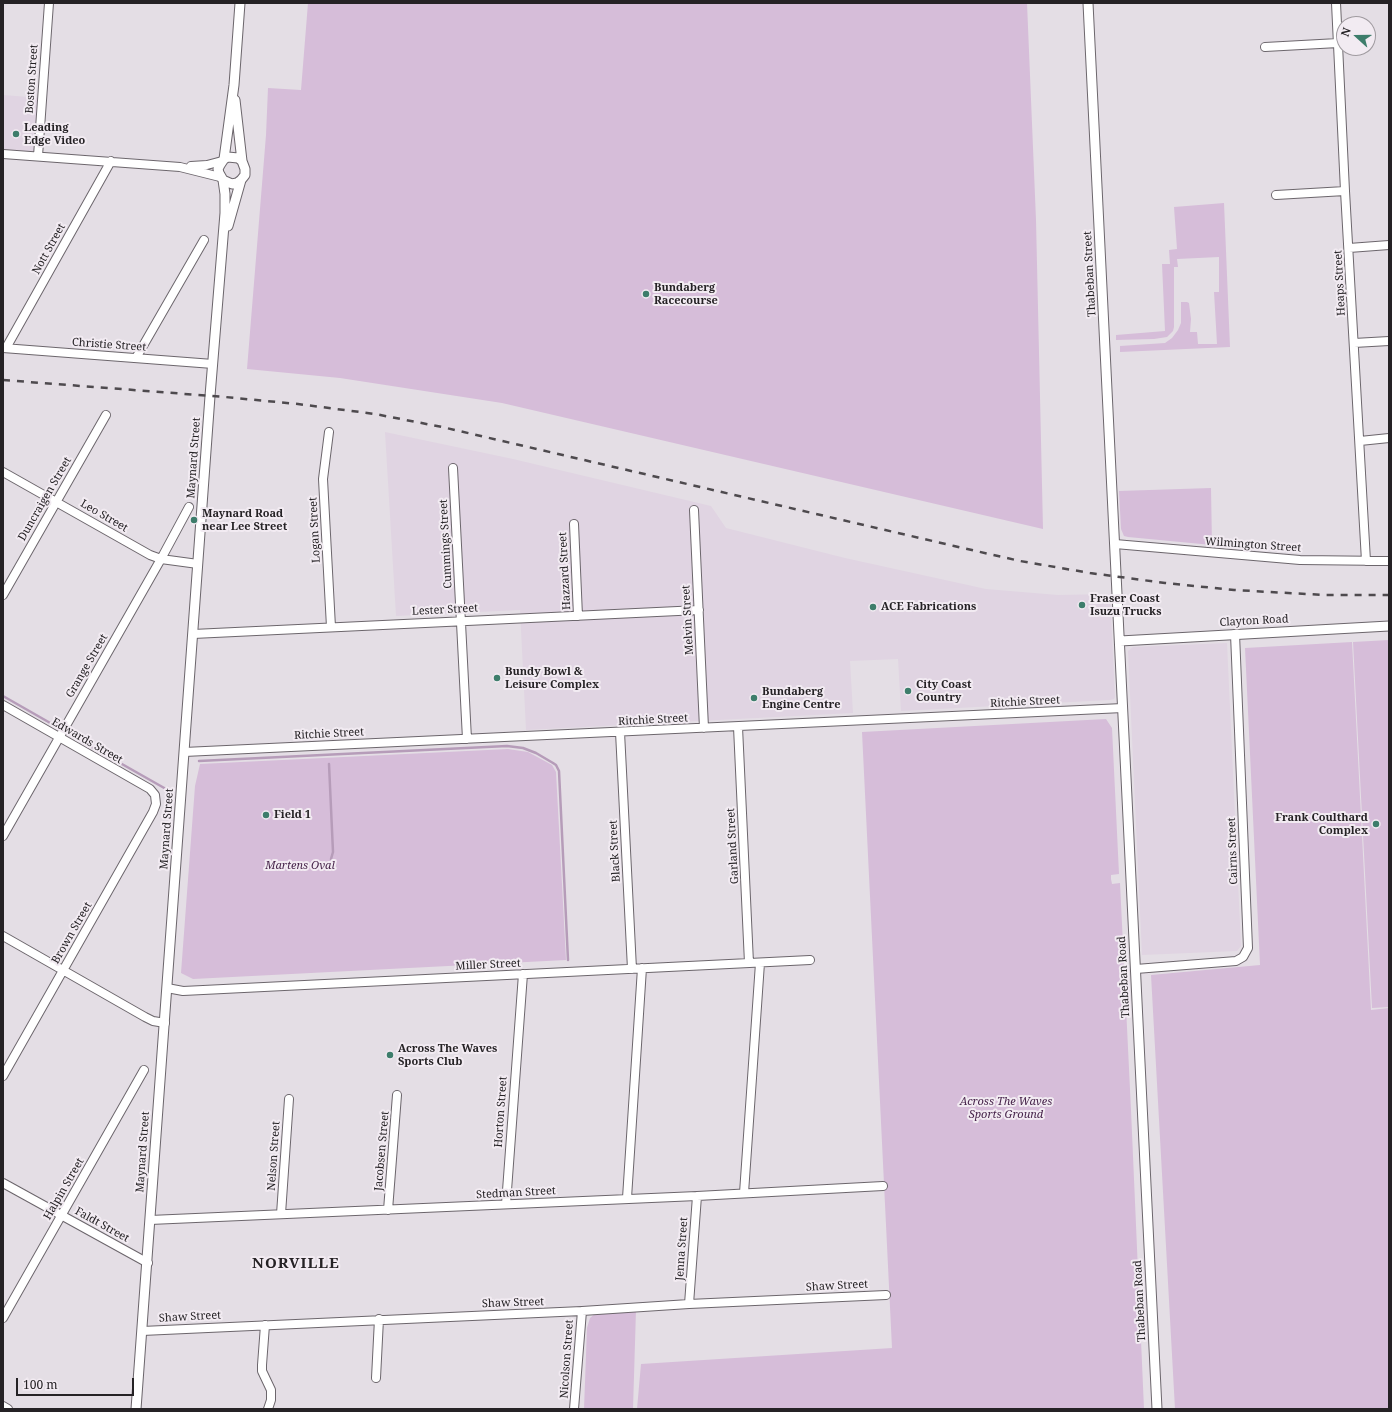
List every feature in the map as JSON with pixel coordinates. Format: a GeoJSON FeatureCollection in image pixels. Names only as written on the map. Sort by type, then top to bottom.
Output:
{"type":"FeatureCollection","features":[{"type":"Feature","properties":{"kind":"street","name":"Boston Street"},"geometry":{"type":"LineString","coordinates":[[38,156],[49,3]]}},
{"type":"Feature","properties":{"kind":"street"},"geometry":{"type":"LineString","coordinates":[[222,179],[218,169],[223,160],[234,85],[240,3]]}},
{"type":"Feature","properties":{"kind":"street","name":"Thabeban Street"},"geometry":{"type":"LineString","coordinates":[[1088,3],[1115,544]]}},
{"type":"Feature","properties":{"kind":"street","name":"Heaps Street"},"geometry":{"type":"LineString","coordinates":[[1336,3],[1337,16]]}},
{"type":"Feature","properties":{"kind":"street"},"geometry":{"type":"LineString","coordinates":[[1265,47],[1336,43]]}},
{"type":"Feature","properties":{"kind":"street","name":"Heaps Street"},"geometry":{"type":"LineString","coordinates":[[1339,56],[1366,561]]}},
{"type":"Feature","properties":{"kind":"street"},"geometry":{"type":"LineString","coordinates":[[180,167],[222,179],[232,184],[241,180],[246,172],[245,165],[242,161],[234,85]]}},
{"type":"Feature","properties":{"kind":"street"},"geometry":{"type":"LineString","coordinates":[[3,154],[180,167],[207,165],[234,157],[242,161]]}},
{"type":"Feature","properties":{"kind":"street","name":"Nott Street"},"geometry":{"type":"LineString","coordinates":[[5,348],[111,161]]}},
{"type":"Feature","properties":{"kind":"street","name":"Maynard Street"},"geometry":{"type":"LineString","coordinates":[[136,1409],[226,194],[222,179]]}},
{"type":"Feature","properties":{"kind":"street","name":"Maynard Street"},"geometry":{"type":"LineString","coordinates":[[222,250],[241,180]]}},
{"type":"Feature","properties":{"kind":"street"},"geometry":{"type":"LineString","coordinates":[[1276,195],[1345,191]]}},
{"type":"Feature","properties":{"kind":"street"},"geometry":{"type":"LineString","coordinates":[[136,358],[204,240]]}},
{"type":"Feature","properties":{"kind":"street"},"geometry":{"type":"LineString","coordinates":[[1349,248],[1389,246]]}},
{"type":"Feature","properties":{"kind":"street"},"geometry":{"type":"LineString","coordinates":[[1354,343],[1389,341]]}},
{"type":"Feature","properties":{"kind":"street","name":"Christie Street"},"geometry":{"type":"LineString","coordinates":[[5,348],[213,364]]}},
{"type":"Feature","properties":{"kind":"street","name":"Duncraigen Street"},"geometry":{"type":"LineString","coordinates":[[3,595],[106,415]]}},
{"type":"Feature","properties":{"kind":"street","name":"Logan Street"},"geometry":{"type":"LineString","coordinates":[[329,432],[323,479],[331,627]]}},
{"type":"Feature","properties":{"kind":"street"},"geometry":{"type":"LineString","coordinates":[[1360,441],[1389,438]]}},
{"type":"Feature","properties":{"kind":"street","name":"Cummings Street"},"geometry":{"type":"LineString","coordinates":[[453,468],[467,739]]}},
{"type":"Feature","properties":{"kind":"street","name":"Leo Street"},"geometry":{"type":"LineString","coordinates":[[3,472],[150,555],[161,559],[198,564]]}},
{"type":"Feature","properties":{"kind":"street","name":"Grange Street"},"geometry":{"type":"LineString","coordinates":[[3,836],[161,559],[189,507]]}},
{"type":"Feature","properties":{"kind":"street","name":"Melvin Street"},"geometry":{"type":"LineString","coordinates":[[694,510],[704,728]]}},
{"type":"Feature","properties":{"kind":"street","name":"Hazzard Street"},"geometry":{"type":"LineString","coordinates":[[574,524],[578,616]]}},
{"type":"Feature","properties":{"kind":"street","name":"Wilmington Street"},"geometry":{"type":"LineString","coordinates":[[1115,544],[1300,560],[1389,561]]}},
{"type":"Feature","properties":{"kind":"street","name":"Thabeban Road"},"geometry":{"type":"LineString","coordinates":[[1115,544],[1157,1409]]}},
{"type":"Feature","properties":{"kind":"street","name":"Lester Street"},"geometry":{"type":"LineString","coordinates":[[193,634],[461,620],[699,610]]}},
{"type":"Feature","properties":{"kind":"street","name":"Clayton Road"},"geometry":{"type":"LineString","coordinates":[[1120,641],[1389,626]]}},
{"type":"Feature","properties":{"kind":"street","name":"Cairns Street"},"geometry":{"type":"LineString","coordinates":[[1136,969],[1236,961],[1243,957],[1248,948],[1235,634]]}},
{"type":"Feature","properties":{"kind":"street","name":"Edwards Street"},"geometry":{"type":"LineString","coordinates":[[3,705],[150,789],[156,800]]}},
{"type":"Feature","properties":{"kind":"street","name":"Ritchie Street"},"geometry":{"type":"LineString","coordinates":[[184,752],[1123,708]]}},
{"type":"Feature","properties":{"kind":"street","name":"Garland Street"},"geometry":{"type":"LineString","coordinates":[[738,727],[749,963]]}},
{"type":"Feature","properties":{"kind":"street","name":"Black Street"},"geometry":{"type":"LineString","coordinates":[[620,732],[632,969]]}},
{"type":"Feature","properties":{"kind":"street","name":"Brown Street"},"geometry":{"type":"LineString","coordinates":[[3,1076],[153,812],[156,800]]}},
{"type":"Feature","properties":{"kind":"street"},"geometry":{"type":"LineString","coordinates":[[3,936],[145,1017],[165,1023]]}},
{"type":"Feature","properties":{"kind":"street","name":"Miller Street"},"geometry":{"type":"LineString","coordinates":[[168,988],[183,991],[810,960]]}},
{"type":"Feature","properties":{"kind":"street"},"geometry":{"type":"LineString","coordinates":[[744,1193],[760,963]]}},
{"type":"Feature","properties":{"kind":"street"},"geometry":{"type":"LineString","coordinates":[[626,1198],[642,968]]}},
{"type":"Feature","properties":{"kind":"street","name":"Horton Street"},"geometry":{"type":"LineString","coordinates":[[506,1204],[523,974]]}},
{"type":"Feature","properties":{"kind":"street","name":"Halpin Street"},"geometry":{"type":"LineString","coordinates":[[3,1318],[144,1070]]}},
{"type":"Feature","properties":{"kind":"street","name":"Jacobsen Street"},"geometry":{"type":"LineString","coordinates":[[388,1210],[398,1095]]}},
{"type":"Feature","properties":{"kind":"street","name":"Nelson Street"},"geometry":{"type":"LineString","coordinates":[[281,1214],[290,1099]]}},
{"type":"Feature","properties":{"kind":"street","name":"Faldt Street"},"geometry":{"type":"LineString","coordinates":[[3,1182],[148,1263]]}},
{"type":"Feature","properties":{"kind":"street","name":"Stedman Street"},"geometry":{"type":"LineString","coordinates":[[150,1220],[697,1196],[882,1186]]}},
{"type":"Feature","properties":{"kind":"street","name":"Jenna Street"},"geometry":{"type":"LineString","coordinates":[[689,1304],[697,1196]]}},
{"type":"Feature","properties":{"kind":"street","name":"Shaw Street"},"geometry":{"type":"LineString","coordinates":[[142,1331],[582,1311],[689,1304],[886,1295]]}},
{"type":"Feature","properties":{"kind":"street","name":"Nicolson Street"},"geometry":{"type":"LineString","coordinates":[[574,1409],[582,1311]]}},
{"type":"Feature","properties":{"kind":"street"},"geometry":{"type":"LineString","coordinates":[[376,1378],[380,1320]]}},
{"type":"Feature","properties":{"kind":"street"},"geometry":{"type":"LineString","coordinates":[[265,1325],[262,1371],[271,1390],[271,1400],[268,1409]]}},
{"type":"Feature","properties":{"kind":"street"},"geometry":{"type":"LineString","coordinates":[[3,1406],[8,1409]]}},
{"type":"Feature","properties":{"kind":"shaded area"},"geometry":{"type":"Polygon","coordinates":[[[3,95],[41,98],[37,155],[3,153],[3,95]]]}},
{"type":"Feature","properties":{"kind":"shaded area"},"geometry":{"type":"Polygon","coordinates":[[[385,432],[513,459],[711,506],[726,528],[845,558],[986,589],[1058,595],[1110,594],[1115,697],[1114,699],[1110,700],[901,711],[898,659],[850,661],[853,713],[526,730],[520,610],[396,616],[385,432]]]}},
{"type":"Feature","properties":{"kind":"shaded area"},"geometry":{"type":"Polygon","coordinates":[[[1227,643],[1241,946],[1237,951],[1142,955],[1128,651],[1133,647],[1227,643]]]}},
{"type":"Feature","properties":{"kind":"green space","name":"Bundaberg Racecourse"},"geometry":{"type":"Polygon","coordinates":[[[308,3],[1027,3],[1036,220],[1043,529],[502,403],[340,378],[247,369],[266,135],[268,88],[301,90],[308,3]]]}},
{"type":"Feature","properties":{"kind":"green space"},"geometry":{"type":"Polygon","coordinates":[[[1224,203],[1230,347],[1120,352],[1120,346],[1165,343],[1172,338],[1181,323],[1181,302],[1189,303],[1191,319],[1190,332],[1197,332],[1198,344],[1217,344],[1214,292],[1219,292],[1219,257],[1177,259],[1178,267],[1174,267],[1174,327],[1173,331],[1167,337],[1154,339],[1116,340],[1116,335],[1165,331],[1162,264],[1170,264],[1169,250],[1177,249],[1174,207],[1224,203]]]}},
{"type":"Feature","properties":{"kind":"green space"},"geometry":{"type":"Polygon","coordinates":[[[1211,488],[1212,545],[1124,536],[1121,529],[1119,491],[1211,488]]]}},
{"type":"Feature","properties":{"kind":"green space","name":"Frank Coulthard Complex"},"geometry":{"type":"Polygon","coordinates":[[[1389,640],[1389,1007],[1372,1008],[1353,642],[1389,640]]]}},
{"type":"Feature","properties":{"kind":"green space"},"geometry":{"type":"Polygon","coordinates":[[[1352,642],[1371,1010],[1389,1008],[1389,1409],[1175,1409],[1151,975],[1260,965],[1245,648],[1352,642]]]}},
{"type":"Feature","properties":{"kind":"green space","name":"Across The Waves Sports Ground"},"geometry":{"type":"Polygon","coordinates":[[[1106,719],[1112,728],[1119,874],[1111,875],[1111,879],[1112,884],[1120,883],[1144,1409],[637,1409],[641,1364],[892,1348],[862,732],[1106,719]]]}},
{"type":"Feature","properties":{"kind":"green space","name":"Martens Oval"},"geometry":{"type":"Polygon","coordinates":[[[508,749],[528,752],[552,765],[556,772],[566,960],[193,979],[181,973],[195,786],[200,764],[508,749]]]}},
{"type":"Feature","properties":{"kind":"green space"},"geometry":{"type":"Polygon","coordinates":[[[636,1310],[633,1409],[584,1409],[587,1328],[590,1318],[597,1312],[636,1310]]]}},
{"type":"Feature","properties":{"kind":"waterway"},"geometry":{"type":"LineString","coordinates":[[3,696],[59,728]]}},
{"type":"Feature","properties":{"kind":"waterway"},"geometry":{"type":"LineString","coordinates":[[69,734],[166,789],[168,788]]}},
{"type":"Feature","properties":{"kind":"waterway"},"geometry":{"type":"LineString","coordinates":[[199,761],[507,746],[523,748],[536,753],[556,765],[559,771],[568,960]]}},
{"type":"Feature","properties":{"kind":"waterway"},"geometry":{"type":"LineString","coordinates":[[329,764],[333,852],[331,859]]}},
{"type":"Feature","properties":{"kind":"railway"},"geometry":{"type":"LineString","coordinates":[[3,380],[225,397],[298,404],[375,414],[442,427],[1020,561],[1090,573],[1234,590],[1325,595],[1389,595]]}},
{"type":"Feature","properties":{"kind":"place","name":"Leading Edge Video"},"geometry":{"type":"Point","coordinates":[16,134]}},
{"type":"Feature","properties":{"kind":"place","name":"Bundaberg Racecourse"},"geometry":{"type":"Point","coordinates":[646,294]}},
{"type":"Feature","properties":{"kind":"place","name":"Maynard Road near Lee Street"},"geometry":{"type":"Point","coordinates":[194,520]}},
{"type":"Feature","properties":{"kind":"place","name":"Fraser Coast Isuzu Trucks"},"geometry":{"type":"Point","coordinates":[1082,605]}},
{"type":"Feature","properties":{"kind":"place","name":"ACE Fabrications"},"geometry":{"type":"Point","coordinates":[873,607]}},
{"type":"Feature","properties":{"kind":"place","name":"Bundy Bowl & Leisure Complex"},"geometry":{"type":"Point","coordinates":[497,678]}},
{"type":"Feature","properties":{"kind":"place","name":"City Coast Country"},"geometry":{"type":"Point","coordinates":[908,691]}},
{"type":"Feature","properties":{"kind":"place","name":"Bundaberg Engine Centre"},"geometry":{"type":"Point","coordinates":[754,698]}},
{"type":"Feature","properties":{"kind":"place","name":"Field 1"},"geometry":{"type":"Point","coordinates":[266,815]}},
{"type":"Feature","properties":{"kind":"place","name":"Frank Coulthard Complex"},"geometry":{"type":"Point","coordinates":[1376,824]}},
{"type":"Feature","properties":{"kind":"place","name":"Across The Waves Sports Club"},"geometry":{"type":"Point","coordinates":[390,1055]}},
{"type":"Feature","properties":{"kind":"district","name":"NORVILLE"},"geometry":{"type":"Point","coordinates":[296,1264]}}]}
